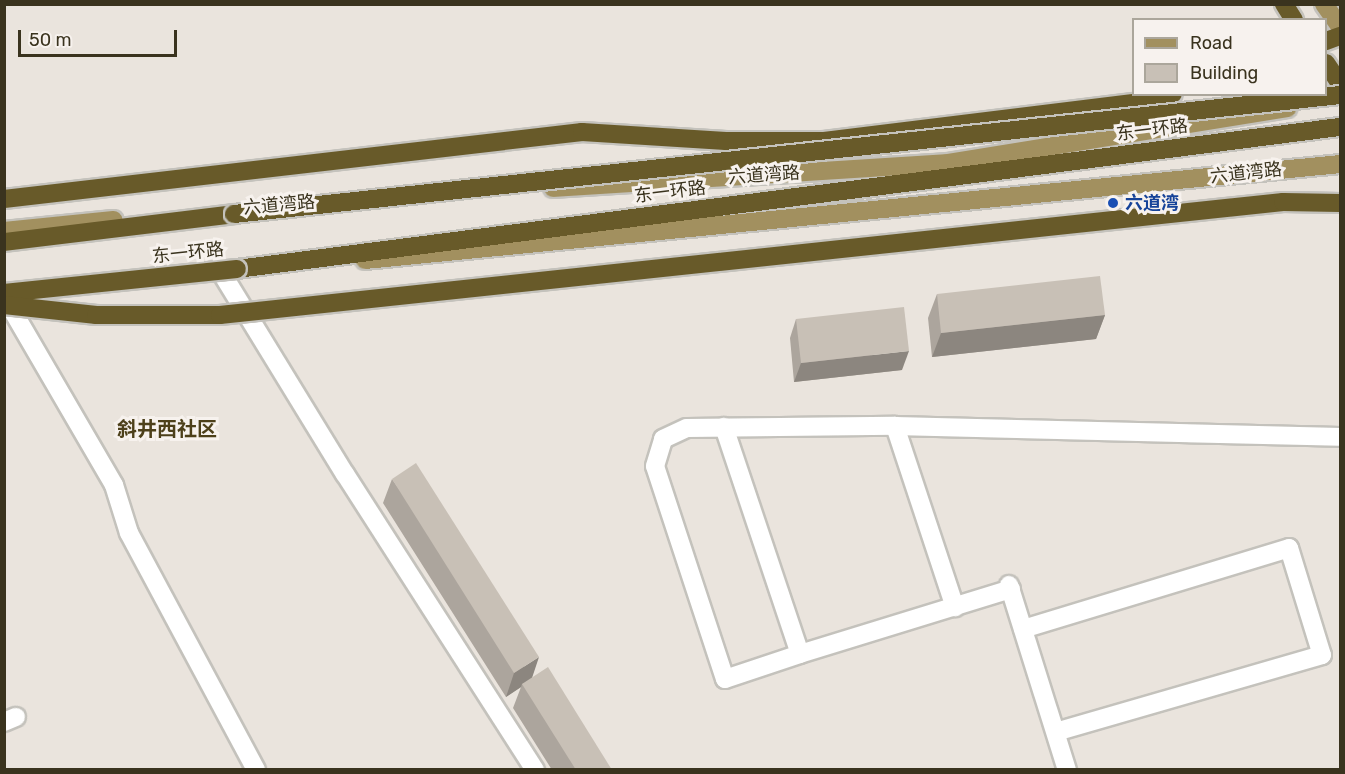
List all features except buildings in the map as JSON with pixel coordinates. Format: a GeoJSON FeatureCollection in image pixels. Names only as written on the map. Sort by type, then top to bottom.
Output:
{"type":"FeatureCollection","features":[{"type":"Feature","properties":{"kind":"highway"},"geometry":{"type":"LineString","coordinates":[[1284,4],[1293,18]]}},
{"type":"Feature","properties":{"kind":"highway"},"geometry":{"type":"LineString","coordinates":[[1327,64],[1341,84]]}},
{"type":"Feature","properties":{"kind":"highway","name":"东一环路"},"geometry":{"type":"LineString","coordinates":[[4,242],[234,214],[1341,95]]}},
{"type":"Feature","properties":{"kind":"highway"},"geometry":{"type":"LineString","coordinates":[[4,200],[582,132],[726,141],[824,141],[1076,111],[1157,100],[1168,96]]}},
{"type":"Feature","properties":{"kind":"highway","name":"东一环路"},"geometry":{"type":"LineString","coordinates":[[4,295],[237,269],[1341,127]]}},
{"type":"Feature","properties":{"kind":"highway"},"geometry":{"type":"LineString","coordinates":[[4,305],[96,315],[220,315],[1283,202],[1341,203]]}},
{"type":"Feature","properties":{"kind":"main road"},"geometry":{"type":"LineString","coordinates":[[1324,4],[1341,27]]}},
{"type":"Feature","properties":{"kind":"main road","name":"六道湾路"},"geometry":{"type":"LineString","coordinates":[[4,231],[286,204],[948,163],[1341,100]]}},
{"type":"Feature","properties":{"kind":"main road","name":"六道湾路"},"geometry":{"type":"LineString","coordinates":[[4,288],[417,256],[1341,164]]}},
{"type":"Feature","properties":{"kind":"street"},"geometry":{"type":"LineString","coordinates":[[221,272],[345,474],[535,770]]}},
{"type":"Feature","properties":{"kind":"street"},"geometry":{"type":"LineString","coordinates":[[4,295],[114,485],[129,533],[256,770]]}},
{"type":"Feature","properties":{"kind":"street"},"geometry":{"type":"LineString","coordinates":[[895,426],[955,607]]}},
{"type":"Feature","properties":{"kind":"street"},"geometry":{"type":"LineString","coordinates":[[1067,770],[1010,587],[955,607],[800,654],[725,680],[655,465],[663,439],[687,428],[895,426],[1341,437]]}},
{"type":"Feature","properties":{"kind":"street"},"geometry":{"type":"LineString","coordinates":[[724,427],[800,654]]}},
{"type":"Feature","properties":{"kind":"street"},"geometry":{"type":"LineString","coordinates":[[1023,629],[1288,548],[1322,656],[1056,732]]}},
{"type":"Feature","properties":{"kind":"place","name":"六道湾"},"geometry":{"type":"Point","coordinates":[1113,203]}},
{"type":"Feature","properties":{"kind":"district","name":"斜井西社区"},"geometry":{"type":"Point","coordinates":[167,429]}}]}
